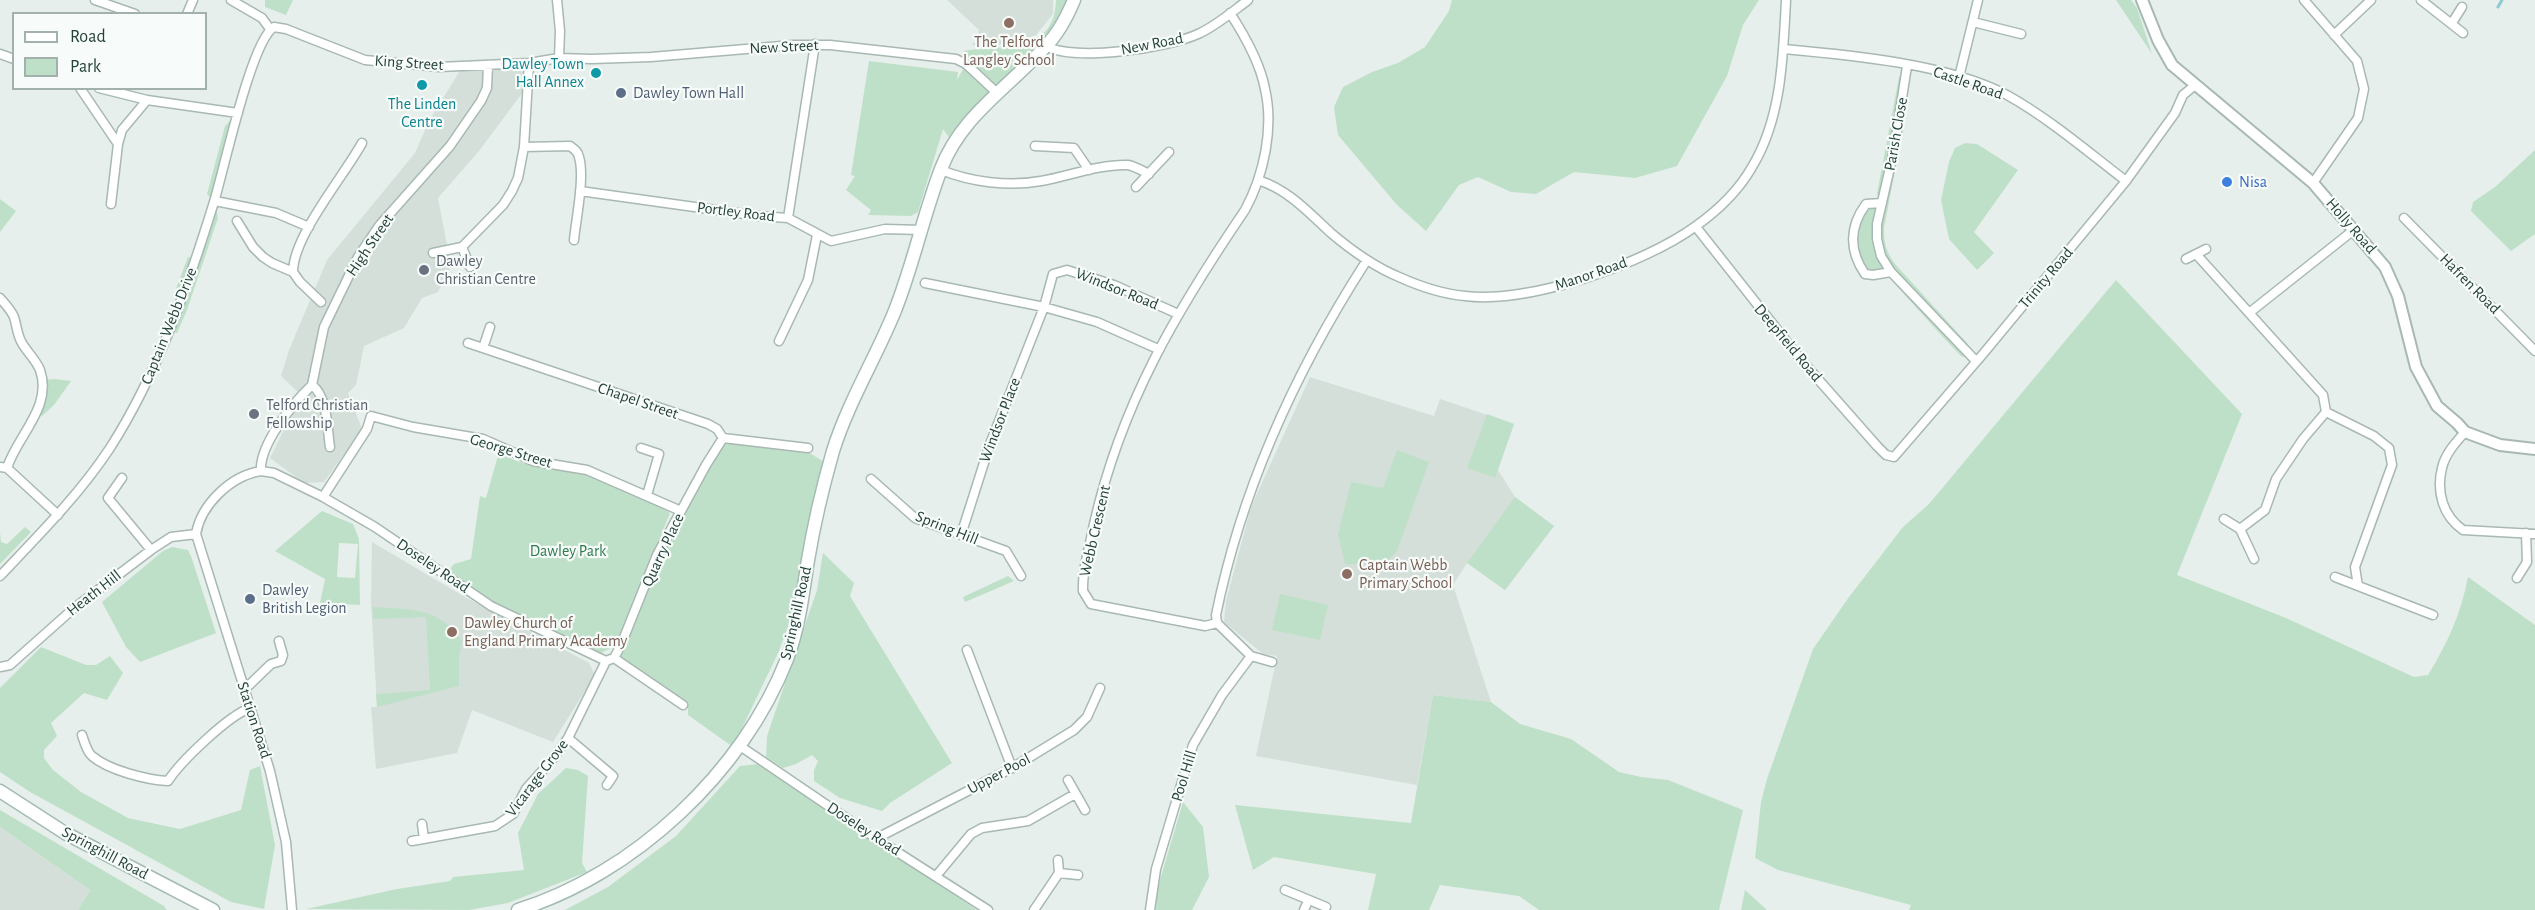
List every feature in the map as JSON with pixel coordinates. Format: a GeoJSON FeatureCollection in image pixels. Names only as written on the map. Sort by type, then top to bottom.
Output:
{"type":"FeatureCollection","features":[{"type":"Feature","properties":{"kind":"main road","name":"Springhill Road"},"geometry":{"type":"LineString","coordinates":[[518,910],[543,902],[601,875],[666,825],[719,773],[759,718],[788,657],[834,448],[908,278],[941,170],[953,142],[996,92],[1046,46],[1062,25],[1074,0]]}},
{"type":"Feature","properties":{"kind":"main road","name":"Springhill Road"},"geometry":{"type":"LineString","coordinates":[[0,791],[65,833],[199,907],[213,910]]}},
{"type":"Feature","properties":{"kind":"street"},"geometry":{"type":"LineString","coordinates":[[95,0],[129,12]]}},
{"type":"Feature","properties":{"kind":"street"},"geometry":{"type":"LineString","coordinates":[[231,0],[262,18],[267,33]]}},
{"type":"Feature","properties":{"kind":"street"},"geometry":{"type":"LineString","coordinates":[[557,0],[560,31],[559,58]]}},
{"type":"Feature","properties":{"kind":"street","name":"New Road"},"geometry":{"type":"LineString","coordinates":[[1046,46],[1053,50],[1074,53],[1144,47],[1196,35],[1248,0]]}},
{"type":"Feature","properties":{"kind":"street","name":"Manor Road"},"geometry":{"type":"LineString","coordinates":[[1258,180],[1290,196],[1367,260],[1399,277],[1438,290],[1465,296],[1510,296],[1558,287],[1582,279],[1664,246],[1696,227],[1720,207],[1753,166],[1772,119],[1784,49],[1786,0]]}},
{"type":"Feature","properties":{"kind":"street"},"geometry":{"type":"LineString","coordinates":[[1959,77],[1978,0]]}},
{"type":"Feature","properties":{"kind":"street","name":"Holly Road"},"geometry":{"type":"LineString","coordinates":[[2142,0],[2158,40],[2172,65],[2194,86],[2245,124],[2313,183],[2355,229],[2385,267],[2398,296],[2416,367],[2437,406],[2465,432],[2500,445],[2535,449]]}},
{"type":"Feature","properties":{"kind":"street"},"geometry":{"type":"LineString","coordinates":[[2304,0],[2357,61],[2364,89],[2358,118],[2313,183]]}},
{"type":"Feature","properties":{"kind":"street"},"geometry":{"type":"LineString","coordinates":[[2334,35],[2371,0]]}},
{"type":"Feature","properties":{"kind":"street"},"geometry":{"type":"LineString","coordinates":[[2421,0],[2452,22],[2463,33]]}},
{"type":"Feature","properties":{"kind":"street"},"geometry":{"type":"LineString","coordinates":[[2452,22],[2462,7]]}},
{"type":"Feature","properties":{"kind":"street","name":"Webb Crescent"},"geometry":{"type":"LineString","coordinates":[[1217,623],[1205,626],[1095,606],[1085,598],[1082,582],[1099,504],[1118,441],[1135,397],[1158,349],[1245,210],[1258,180],[1267,133],[1266,89],[1255,59],[1230,14]]}},
{"type":"Feature","properties":{"kind":"street"},"geometry":{"type":"LineString","coordinates":[[1973,22],[2021,34]]}},
{"type":"Feature","properties":{"kind":"street","name":"King Street"},"geometry":{"type":"LineString","coordinates":[[267,33],[274,27],[286,29],[372,61],[439,67],[529,63]]}},
{"type":"Feature","properties":{"kind":"street","name":"Captain Webb Drive"},"geometry":{"type":"LineString","coordinates":[[0,576],[58,515],[110,448],[150,377],[178,307],[215,201],[238,113],[267,33]]}},
{"type":"Feature","properties":{"kind":"street"},"geometry":{"type":"LineString","coordinates":[[788,218],[815,44]]}},
{"type":"Feature","properties":{"kind":"street","name":"New Street"},"geometry":{"type":"LineString","coordinates":[[529,63],[559,58],[631,58],[815,44],[956,59],[966,64],[996,92]]}},
{"type":"Feature","properties":{"kind":"street","name":"Castle Road"},"geometry":{"type":"LineString","coordinates":[[1784,49],[1833,53],[1907,66],[1959,77],[1987,86],[2052,124],[2126,181]]}},
{"type":"Feature","properties":{"kind":"street"},"geometry":{"type":"LineString","coordinates":[[433,253],[462,247],[503,205],[512,191],[518,177],[524,147],[529,63]]}},
{"type":"Feature","properties":{"kind":"street","name":"High Street"},"geometry":{"type":"LineString","coordinates":[[312,385],[324,327],[358,256],[392,212],[450,146],[481,102],[488,88],[488,65]]}},
{"type":"Feature","properties":{"kind":"street","name":"Parish Close"},"geometry":{"type":"LineString","coordinates":[[1907,66],[1894,150],[1877,224],[1877,239],[1881,256],[1891,272],[1976,361]]}},
{"type":"Feature","properties":{"kind":"street","name":"Trinity Road"},"geometry":{"type":"LineString","coordinates":[[1886,454],[1894,457],[1899,453],[1976,361],[2126,181],[2175,113],[2183,95],[2194,86]]}},
{"type":"Feature","properties":{"kind":"street"},"geometry":{"type":"LineString","coordinates":[[81,90],[118,144]]}},
{"type":"Feature","properties":{"kind":"street"},"geometry":{"type":"LineString","coordinates":[[107,90],[147,100],[238,113]]}},
{"type":"Feature","properties":{"kind":"street"},"geometry":{"type":"LineString","coordinates":[[111,204],[118,144],[122,130],[147,100]]}},
{"type":"Feature","properties":{"kind":"street"},"geometry":{"type":"LineString","coordinates":[[293,272],[294,257],[309,227],[362,143]]}},
{"type":"Feature","properties":{"kind":"street"},"geometry":{"type":"LineString","coordinates":[[524,147],[570,146],[576,150],[579,157],[580,191],[574,240]]}},
{"type":"Feature","properties":{"kind":"street"},"geometry":{"type":"LineString","coordinates":[[1035,146],[1074,148],[1089,170]]}},
{"type":"Feature","properties":{"kind":"street"},"geometry":{"type":"LineString","coordinates":[[1136,187],[1169,152]]}},
{"type":"Feature","properties":{"kind":"street"},"geometry":{"type":"LineString","coordinates":[[941,170],[984,182],[1010,184],[1039,182],[1089,170],[1129,165],[1149,174]]}},
{"type":"Feature","properties":{"kind":"street","name":"Portley Road"},"geometry":{"type":"LineString","coordinates":[[580,191],[788,218],[831,241],[885,229],[922,230]]}},
{"type":"Feature","properties":{"kind":"street"},"geometry":{"type":"LineString","coordinates":[[215,201],[276,213],[309,227]]}},
{"type":"Feature","properties":{"kind":"street"},"geometry":{"type":"LineString","coordinates":[[1881,203],[1866,204],[1858,215],[1852,240],[1858,263],[1865,274],[1891,272]]}},
{"type":"Feature","properties":{"kind":"street","name":"Hafren Road"},"geometry":{"type":"LineString","coordinates":[[2404,218],[2535,351]]}},
{"type":"Feature","properties":{"kind":"street"},"geometry":{"type":"LineString","coordinates":[[237,221],[253,247],[263,257],[293,272],[321,302]]}},
{"type":"Feature","properties":{"kind":"street","name":"Deepfield Road"},"geometry":{"type":"LineString","coordinates":[[1696,227],[1802,361],[1886,454]]}},
{"type":"Feature","properties":{"kind":"street"},"geometry":{"type":"LineString","coordinates":[[2249,313],[2355,229]]}},
{"type":"Feature","properties":{"kind":"street"},"geometry":{"type":"LineString","coordinates":[[778,340],[808,280],[817,235]]}},
{"type":"Feature","properties":{"kind":"street"},"geometry":{"type":"LineString","coordinates":[[462,247],[470,267]]}},
{"type":"Feature","properties":{"kind":"street"},"geometry":{"type":"LineString","coordinates":[[2186,259],[2206,249]]}},
{"type":"Feature","properties":{"kind":"street"},"geometry":{"type":"LineString","coordinates":[[2196,255],[2323,395],[2326,412]]}},
{"type":"Feature","properties":{"kind":"street"},"geometry":{"type":"LineString","coordinates":[[1272,662],[1251,657],[1217,623],[1216,615],[1228,560],[1267,446],[1319,336],[1367,260]]}},
{"type":"Feature","properties":{"kind":"street","name":"Windsor Road"},"geometry":{"type":"LineString","coordinates":[[1044,307],[1053,274],[1067,270],[1114,285],[1178,314]]}},
{"type":"Feature","properties":{"kind":"street"},"geometry":{"type":"LineString","coordinates":[[925,283],[1044,307],[1097,322],[1158,349]]}},
{"type":"Feature","properties":{"kind":"street"},"geometry":{"type":"LineString","coordinates":[[0,298],[12,313],[19,339],[38,366],[42,380],[40,403],[35,418],[16,444],[3,468],[58,515]]}},
{"type":"Feature","properties":{"kind":"street","name":"Windsor Place"},"geometry":{"type":"LineString","coordinates":[[961,535],[990,444],[1044,307]]}},
{"type":"Feature","properties":{"kind":"street"},"geometry":{"type":"LineString","coordinates":[[483,348],[490,327]]}},
{"type":"Feature","properties":{"kind":"street","name":"Chapel Street"},"geometry":{"type":"LineString","coordinates":[[468,343],[708,424],[717,429],[723,438],[808,448]]}},
{"type":"Feature","properties":{"kind":"street"},"geometry":{"type":"LineString","coordinates":[[196,534],[200,517],[224,489],[240,477],[261,471],[260,459],[296,400],[312,385],[316,387],[323,402],[330,447]]}},
{"type":"Feature","properties":{"kind":"street"},"geometry":{"type":"LineString","coordinates":[[2240,529],[2265,510],[2276,479],[2303,439],[2326,412]]}},
{"type":"Feature","properties":{"kind":"street"},"geometry":{"type":"LineString","coordinates":[[2326,412],[2374,436],[2389,448],[2392,465],[2355,567],[2358,586]]}},
{"type":"Feature","properties":{"kind":"street","name":"George Street"},"geometry":{"type":"LineString","coordinates":[[322,497],[367,429],[371,416],[413,427],[483,439],[533,461],[587,470],[681,511]]}},
{"type":"Feature","properties":{"kind":"street"},"geometry":{"type":"LineString","coordinates":[[2465,432],[2451,448],[2442,466],[2440,483],[2442,505],[2447,515],[2463,530],[2475,533],[2530,533],[2527,562],[2517,578]]}},
{"type":"Feature","properties":{"kind":"street","name":"Quarry Place"},"geometry":{"type":"LineString","coordinates":[[610,660],[621,645],[657,555],[723,438]]}},
{"type":"Feature","properties":{"kind":"street"},"geometry":{"type":"LineString","coordinates":[[642,448],[659,454],[647,495]]}},
{"type":"Feature","properties":{"kind":"street","name":"Doseley Road"},"geometry":{"type":"LineString","coordinates":[[261,471],[274,473],[322,497],[375,527],[491,606],[610,660],[683,705]]}},
{"type":"Feature","properties":{"kind":"street"},"geometry":{"type":"LineString","coordinates":[[122,478],[108,498],[151,550]]}},
{"type":"Feature","properties":{"kind":"street","name":"Spring Hill"},"geometry":{"type":"LineString","coordinates":[[871,479],[915,518],[1005,551],[1021,576]]}},
{"type":"Feature","properties":{"kind":"street"},"geometry":{"type":"LineString","coordinates":[[2224,519],[2240,529],[2254,559]]}},
{"type":"Feature","properties":{"kind":"street","name":"Heath Hill"},"geometry":{"type":"LineString","coordinates":[[0,667],[10,665],[73,609],[151,550],[171,537],[196,534]]}},
{"type":"Feature","properties":{"kind":"street","name":"Station Road"},"geometry":{"type":"LineString","coordinates":[[196,534],[270,771],[280,813],[292,910]]}},
{"type":"Feature","properties":{"kind":"street"},"geometry":{"type":"LineString","coordinates":[[2335,577],[2433,615]]}},
{"type":"Feature","properties":{"kind":"street"},"geometry":{"type":"LineString","coordinates":[[244,690],[272,664],[281,661],[283,656],[279,642]]}},
{"type":"Feature","properties":{"kind":"street"},"geometry":{"type":"LineString","coordinates":[[967,650],[1012,768]]}},
{"type":"Feature","properties":{"kind":"street","name":"Pool Hill"},"geometry":{"type":"LineString","coordinates":[[1150,910],[1156,869],[1190,753],[1222,695],[1251,657]]}},
{"type":"Feature","properties":{"kind":"street","name":"Vicarage Grove"},"geometry":{"type":"LineString","coordinates":[[412,841],[495,825],[513,814],[526,789],[568,738],[610,660]]}},
{"type":"Feature","properties":{"kind":"street","name":"Upper Pool"},"geometry":{"type":"LineString","coordinates":[[880,841],[883,835],[1012,768],[1074,730],[1087,717],[1100,688]]}},
{"type":"Feature","properties":{"kind":"street"},"geometry":{"type":"LineString","coordinates":[[82,735],[91,755],[123,771],[149,780],[168,781],[177,766],[199,746],[250,708]]}},
{"type":"Feature","properties":{"kind":"street"},"geometry":{"type":"LineString","coordinates":[[568,738],[613,776],[607,785]]}},
{"type":"Feature","properties":{"kind":"street","name":"Doseley Road"},"geometry":{"type":"LineString","coordinates":[[740,746],[880,841],[988,910]]}},
{"type":"Feature","properties":{"kind":"street"},"geometry":{"type":"LineString","coordinates":[[1068,780],[1085,810]]}},
{"type":"Feature","properties":{"kind":"street"},"geometry":{"type":"LineString","coordinates":[[936,876],[971,834],[982,828],[1028,821],[1075,794]]}},
{"type":"Feature","properties":{"kind":"street"},"geometry":{"type":"LineString","coordinates":[[422,824],[424,838]]}},
{"type":"Feature","properties":{"kind":"street"},"geometry":{"type":"LineString","coordinates":[[1034,910],[1059,873],[1058,860]]}},
{"type":"Feature","properties":{"kind":"street"},"geometry":{"type":"LineString","coordinates":[[1059,873],[1078,875]]}},
{"type":"Feature","properties":{"kind":"street"},"geometry":{"type":"LineString","coordinates":[[1285,890],[1326,907]]}},
{"type":"Feature","properties":{"kind":"street"},"geometry":{"type":"LineString","coordinates":[[1304,910],[1308,901]]}},
{"type":"Feature","properties":{"kind":"shaded area","name":"The Telford Langley School"},"geometry":{"type":"Polygon","coordinates":[[[947,0],[1053,0],[1053,14],[1036,35],[1019,42],[991,46],[971,45],[977,41],[979,30],[947,0]]]}},
{"type":"Feature","properties":{"kind":"shaded area"},"geometry":{"type":"Polygon","coordinates":[[[529,66],[523,92],[479,151],[438,198],[451,266],[438,292],[422,298],[404,328],[364,346],[356,385],[348,393],[362,429],[324,482],[304,483],[270,458],[301,395],[281,376],[289,350],[327,260],[415,153],[429,121],[461,69],[529,66]]]}},
{"type":"Feature","properties":{"kind":"shaded area","name":"Captain Webb Primary School"},"geometry":{"type":"Polygon","coordinates":[[[1310,377],[1434,416],[1440,399],[1514,424],[1498,470],[1515,497],[1554,526],[1505,590],[1467,563],[1453,585],[1491,702],[1433,695],[1417,785],[1256,756],[1277,656],[1263,654],[1224,622],[1226,601],[1251,507],[1310,377]]]}},
{"type":"Feature","properties":{"kind":"shaded area","name":"Dawley Church of England Primary Academy"},"geometry":{"type":"Polygon","coordinates":[[[372,542],[465,597],[589,663],[595,675],[553,742],[472,710],[457,753],[376,769],[371,707],[377,707],[371,601],[372,542]]]}},
{"type":"Feature","properties":{"kind":"shaded area"},"geometry":{"type":"Polygon","coordinates":[[[0,827],[90,890],[78,910],[0,910],[0,827]]]}},
{"type":"Feature","properties":{"kind":"green space"},"geometry":{"type":"Polygon","coordinates":[[[265,0],[293,0],[286,15],[265,7],[265,0]]]}},
{"type":"Feature","properties":{"kind":"green space"},"geometry":{"type":"Polygon","coordinates":[[[1056,0],[1074,0],[1068,13],[953,143],[943,129],[918,212],[911,216],[868,215],[871,210],[846,190],[855,176],[851,175],[869,61],[958,72],[957,80],[966,64],[963,51],[1023,44],[1036,38],[1046,30],[1053,18],[1056,0]]]}},
{"type":"Feature","properties":{"kind":"green space"},"geometry":{"type":"Polygon","coordinates":[[[1452,0],[1759,0],[1743,25],[1727,76],[1677,166],[1635,178],[1574,172],[1536,194],[1511,192],[1478,177],[1459,185],[1426,231],[1397,205],[1338,135],[1334,107],[1343,87],[1372,72],[1398,63],[1425,47],[1449,11],[1452,0]]]}},
{"type":"Feature","properties":{"kind":"green space"},"geometry":{"type":"Polygon","coordinates":[[[2116,0],[2131,0],[2137,8],[2152,54],[2116,0]]]}},
{"type":"Feature","properties":{"kind":"green space"},"geometry":{"type":"Polygon","coordinates":[[[1907,66],[1901,107],[1906,113],[1884,228],[1885,243],[1895,264],[1967,343],[1976,361],[1961,356],[1894,283],[1891,272],[1873,275],[1858,263],[1854,226],[1866,204],[1881,202],[1877,194],[1899,77],[1907,66]]]}},
{"type":"Feature","properties":{"kind":"green space"},"geometry":{"type":"Polygon","coordinates":[[[238,113],[215,201],[218,218],[177,333],[168,331],[178,307],[174,294],[188,257],[195,259],[214,202],[207,194],[225,126],[238,113]]]}},
{"type":"Feature","properties":{"kind":"green space"},"geometry":{"type":"Polygon","coordinates":[[[1965,143],[1977,144],[2018,170],[1974,232],[1994,253],[1977,270],[1949,239],[1941,200],[1949,162],[1955,148],[1965,143]]]}},
{"type":"Feature","properties":{"kind":"green space"},"geometry":{"type":"Polygon","coordinates":[[[2535,150],[2535,234],[2511,251],[2471,211],[2473,202],[2495,187],[2535,150]]]}},
{"type":"Feature","properties":{"kind":"green space"},"geometry":{"type":"Polygon","coordinates":[[[0,199],[16,211],[0,232],[0,199]]]}},
{"type":"Feature","properties":{"kind":"green space"},"geometry":{"type":"Polygon","coordinates":[[[2116,280],[2242,414],[2177,575],[2286,618],[2414,677],[2428,675],[2441,652],[2453,628],[2468,577],[2535,625],[2535,910],[1909,910],[1911,905],[1778,870],[1755,858],[1761,802],[1767,779],[1813,649],[1849,597],[1903,527],[1929,504],[2116,280]]]}},
{"type":"Feature","properties":{"kind":"green space"},"geometry":{"type":"Polygon","coordinates":[[[42,380],[71,381],[54,405],[42,416],[37,414],[42,380]]]}},
{"type":"Feature","properties":{"kind":"green space"},"geometry":{"type":"Polygon","coordinates":[[[1487,414],[1514,424],[1495,478],[1467,468],[1487,414]]]}},
{"type":"Feature","properties":{"kind":"green space"},"geometry":{"type":"Polygon","coordinates":[[[724,441],[808,452],[829,465],[803,585],[779,651],[733,747],[688,715],[688,703],[617,658],[660,556],[724,441]]]}},
{"type":"Feature","properties":{"kind":"green space"},"geometry":{"type":"Polygon","coordinates":[[[1397,450],[1429,462],[1397,551],[1383,565],[1345,564],[1338,535],[1351,482],[1383,488],[1397,450]]]}},
{"type":"Feature","properties":{"kind":"green space","name":"Dawley Park"},"geometry":{"type":"Polygon","coordinates":[[[499,452],[530,465],[585,474],[607,481],[640,495],[670,513],[617,645],[601,653],[488,599],[449,570],[454,564],[471,559],[480,496],[486,498],[499,452]]]}},
{"type":"Feature","properties":{"kind":"green space"},"geometry":{"type":"Polygon","coordinates":[[[1515,497],[1554,526],[1505,590],[1467,563],[1515,497]]]}},
{"type":"Feature","properties":{"kind":"green space"},"geometry":{"type":"Polygon","coordinates":[[[322,511],[353,524],[359,539],[360,605],[320,603],[325,579],[275,551],[322,511]],[[339,543],[337,577],[355,578],[358,544],[339,543]]]}},
{"type":"Feature","properties":{"kind":"green space"},"geometry":{"type":"Polygon","coordinates":[[[25,527],[31,532],[0,564],[0,532],[1,542],[7,544],[25,527]]]}},
{"type":"Feature","properties":{"kind":"green space"},"geometry":{"type":"Polygon","coordinates":[[[172,547],[188,550],[216,633],[140,662],[126,647],[102,602],[163,551],[172,547]]]}},
{"type":"Feature","properties":{"kind":"green space"},"geometry":{"type":"Polygon","coordinates":[[[823,553],[854,583],[850,596],[952,763],[890,803],[882,811],[840,798],[814,781],[814,770],[818,761],[812,755],[783,768],[766,757],[767,736],[817,590],[823,553]]]}},
{"type":"Feature","properties":{"kind":"green space"},"geometry":{"type":"Polygon","coordinates":[[[1008,576],[1014,581],[965,602],[963,597],[1008,576]]]}},
{"type":"Feature","properties":{"kind":"green space"},"geometry":{"type":"Polygon","coordinates":[[[1280,594],[1328,605],[1320,640],[1272,630],[1280,594]]]}},
{"type":"Feature","properties":{"kind":"green space"},"geometry":{"type":"Polygon","coordinates":[[[372,607],[423,612],[444,622],[453,630],[462,641],[459,657],[459,686],[377,707],[376,694],[430,690],[426,617],[374,619],[372,607]]]}},
{"type":"Feature","properties":{"kind":"green space"},"geometry":{"type":"Polygon","coordinates":[[[41,647],[86,665],[96,665],[110,656],[123,673],[107,700],[84,693],[51,723],[57,736],[44,750],[44,758],[53,770],[81,792],[128,818],[180,829],[241,810],[250,770],[260,766],[275,845],[264,909],[231,902],[30,792],[0,772],[0,688],[41,647]]]}},
{"type":"Feature","properties":{"kind":"green space"},"geometry":{"type":"Polygon","coordinates":[[[1433,695],[1491,702],[1520,724],[1571,739],[1619,772],[1668,780],[1743,810],[1719,910],[1539,910],[1519,896],[1440,885],[1429,910],[1368,910],[1376,874],[1274,857],[1253,870],[1235,805],[1411,823],[1433,695]]]}},
{"type":"Feature","properties":{"kind":"green space"},"geometry":{"type":"Polygon","coordinates":[[[759,764],[977,910],[565,910],[608,887],[676,836],[740,766],[759,764]]]}},
{"type":"Feature","properties":{"kind":"green space"},"geometry":{"type":"Polygon","coordinates":[[[566,768],[578,770],[588,776],[582,863],[587,872],[508,903],[469,910],[306,909],[397,889],[450,881],[453,877],[524,870],[518,833],[538,794],[566,768]]]}},
{"type":"Feature","properties":{"kind":"green space"},"geometry":{"type":"Polygon","coordinates":[[[1183,802],[1203,827],[1209,877],[1192,910],[1156,910],[1157,890],[1183,802]]]}},
{"type":"Feature","properties":{"kind":"green space"},"geometry":{"type":"Polygon","coordinates":[[[0,810],[164,906],[167,910],[78,910],[90,890],[0,827],[0,810]]]}},
{"type":"Feature","properties":{"kind":"green space"},"geometry":{"type":"Polygon","coordinates":[[[1745,890],[1767,910],[1741,910],[1745,890]]]}},
{"type":"Feature","properties":{"kind":"waterway"},"geometry":{"type":"LineString","coordinates":[[2498,7],[2502,0]]}},
{"type":"Feature","properties":{"kind":"place","name":"The Telford Langley School"},"geometry":{"type":"Point","coordinates":[1009,23]}},
{"type":"Feature","properties":{"kind":"place","name":"Dawley Town Hall Annex"},"geometry":{"type":"Point","coordinates":[596,73]}},
{"type":"Feature","properties":{"kind":"place","name":"The Linden Centre"},"geometry":{"type":"Point","coordinates":[422,85]}},
{"type":"Feature","properties":{"kind":"place","name":"Dawley Town Hall"},"geometry":{"type":"Point","coordinates":[621,93]}},
{"type":"Feature","properties":{"kind":"place","name":"Nisa"},"geometry":{"type":"Point","coordinates":[2227,182]}},
{"type":"Feature","properties":{"kind":"place","name":"Dawley Christian Centre"},"geometry":{"type":"Point","coordinates":[424,270]}},
{"type":"Feature","properties":{"kind":"place","name":"Telford Christian Fellowship"},"geometry":{"type":"Point","coordinates":[254,414]}},
{"type":"Feature","properties":{"kind":"place","name":"Captain Webb Primary School"},"geometry":{"type":"Point","coordinates":[1347,574]}},
{"type":"Feature","properties":{"kind":"place","name":"Dawley British Legion"},"geometry":{"type":"Point","coordinates":[250,599]}},
{"type":"Feature","properties":{"kind":"place","name":"Dawley Church of England Primary Academy"},"geometry":{"type":"Point","coordinates":[452,632]}}]}
